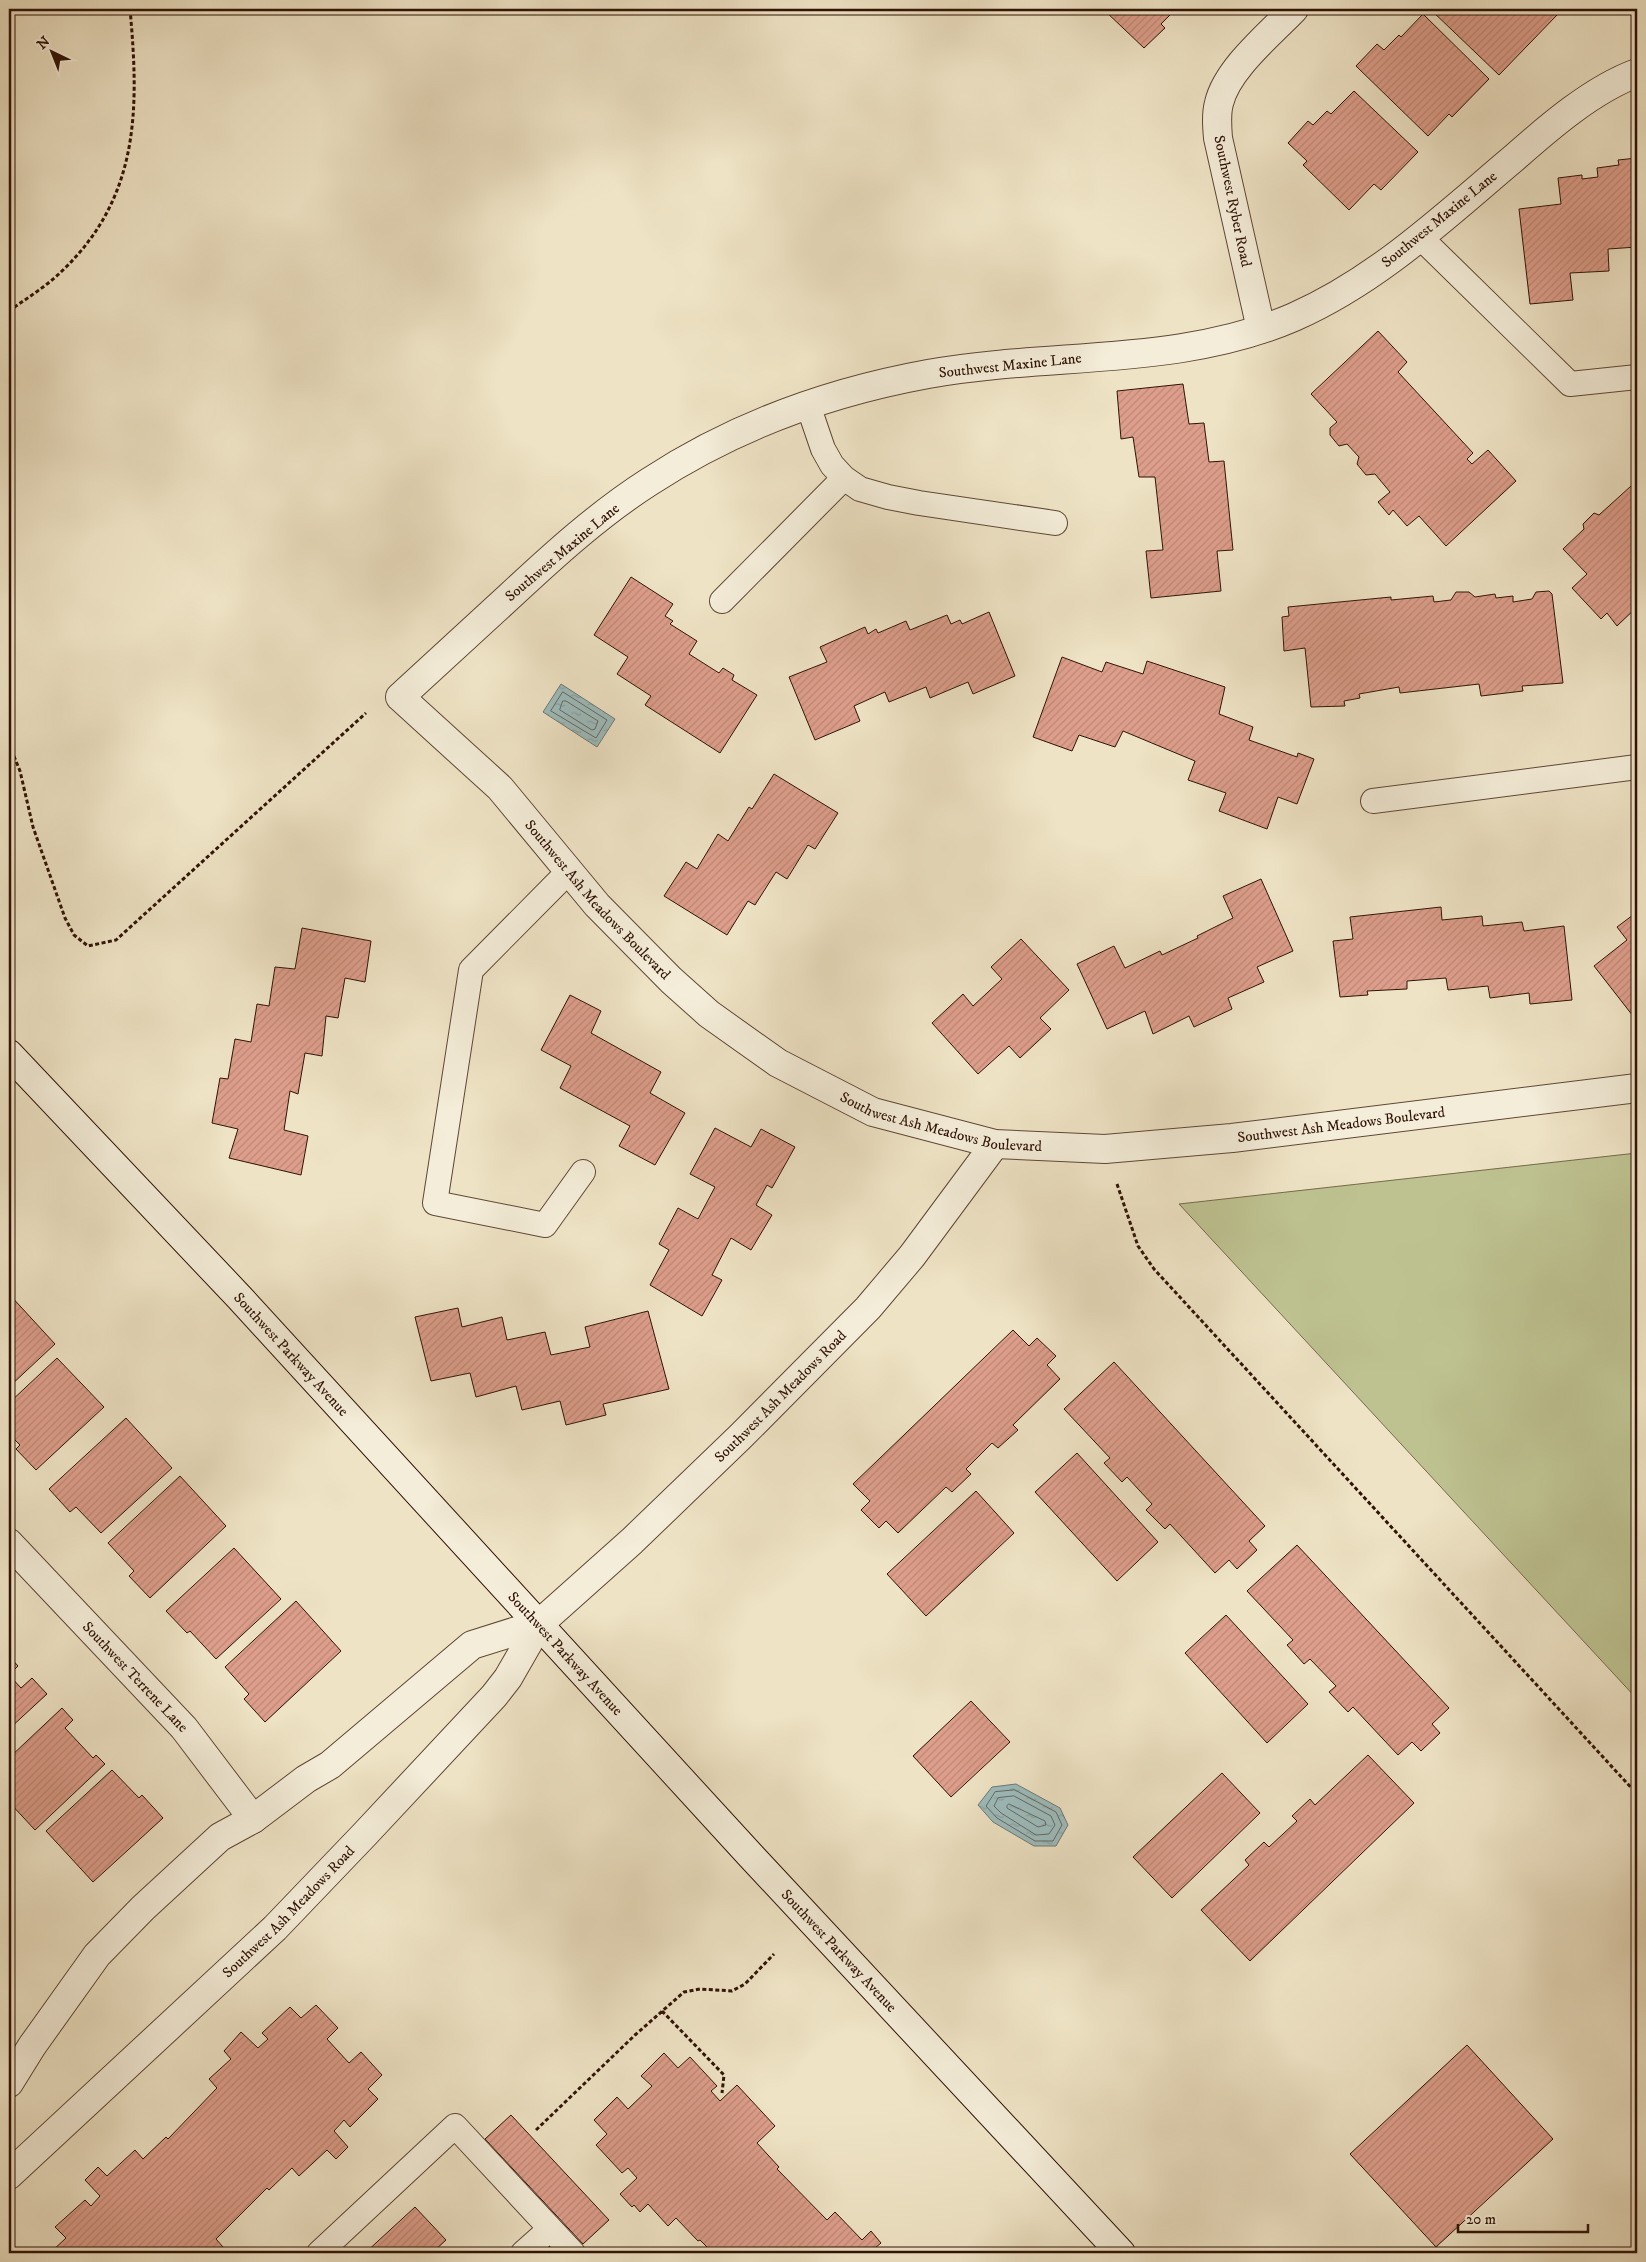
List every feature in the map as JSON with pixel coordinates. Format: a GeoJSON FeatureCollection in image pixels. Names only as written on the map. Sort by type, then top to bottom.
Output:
{"type":"FeatureCollection","features":[{"type":"Feature","properties":{"kind":"street","name":"Southwest Ryber Road"},"geometry":{"type":"LineString","coordinates":[[1261,329],[1218,138],[1217,119],[1221,96],[1232,74],[1294,9]]}},
{"type":"Feature","properties":{"kind":"street","name":"Southwest Maxine Lane"},"geometry":{"type":"LineString","coordinates":[[400,698],[590,525],[648,482],[710,446],[778,415],[851,391],[930,374],[1052,360],[1176,349],[1216,342],[1294,317],[1330,299],[1394,259],[1561,117],[1624,78],[1637,74]]}},
{"type":"Feature","properties":{"kind":"street","name":"Southwest Ash Meadows Boulevard"},"geometry":{"type":"LineString","coordinates":[[400,698],[500,788],[597,905],[671,980],[710,1014],[778,1063],[873,1112],[995,1144],[1105,1149],[1232,1138],[1637,1088]]}},
{"type":"Feature","properties":{"kind":"street","name":"Southwest Parkway Avenue"},"geometry":{"type":"LineString","coordinates":[[9,1054],[239,1297],[751,1856],[1121,2253]]}},
{"type":"Feature","properties":{"kind":"street","name":"Southwest Ash Meadows Road"},"geometry":{"type":"LineString","coordinates":[[9,2175],[275,1928],[365,1834],[494,1696],[508,1678],[539,1624],[632,1541],[868,1308],[912,1256],[995,1144]]}},
{"type":"Feature","properties":{"kind":"street","name":"Southwest Terrene Lane"},"geometry":{"type":"LineString","coordinates":[[9,1543],[184,1728],[253,1819]]}},
{"type":"Feature","properties":{"kind":"street","name":"Southwest Ash Meadows Road"},"geometry":{"type":"LineString","coordinates":[[9,2083],[32,2046],[97,1955],[143,1908],[220,1837],[253,1819],[306,1779],[330,1765],[472,1645],[539,1624]]}},
{"type":"Feature","properties":{"kind":"lane"},"geometry":{"type":"LineString","coordinates":[[1420,237],[1570,384],[1637,377]]}},
{"type":"Feature","properties":{"kind":"lane"},"geometry":{"type":"LineString","coordinates":[[808,406],[823,449],[832,465],[844,478],[860,489],[888,498],[1055,523]]}},
{"type":"Feature","properties":{"kind":"lane"},"geometry":{"type":"LineString","coordinates":[[722,601],[844,478]]}},
{"type":"Feature","properties":{"kind":"lane"},"geometry":{"type":"LineString","coordinates":[[1373,801],[1637,767]]}},
{"type":"Feature","properties":{"kind":"lane"},"geometry":{"type":"LineString","coordinates":[[568,871],[471,970],[435,1203],[545,1225],[583,1172]]}},
{"type":"Feature","properties":{"kind":"lane"},"geometry":{"type":"LineString","coordinates":[[319,2253],[455,2126],[573,2253]]}},
{"type":"Feature","properties":{"kind":"lane"},"geometry":{"type":"LineString","coordinates":[[523,2253],[550,2229]]}},
{"type":"Feature","properties":{"kind":"path"},"geometry":{"type":"LineString","coordinates":[[9,311],[62,272],[78,255],[96,232],[111,205],[124,174],[134,123],[135,59],[130,9]]}},
{"type":"Feature","properties":{"kind":"path"},"geometry":{"type":"LineString","coordinates":[[9,744],[20,771],[36,836],[65,918],[74,934],[88,946],[116,940],[373,707],[400,698]]}},
{"type":"Feature","properties":{"kind":"path"},"geometry":{"type":"LineString","coordinates":[[1105,1149],[1138,1246],[1154,1269],[1637,1794]]}},
{"type":"Feature","properties":{"kind":"path"},"geometry":{"type":"LineString","coordinates":[[536,2130],[684,1992],[700,1989],[732,1991],[745,1984],[774,1954]]}},
{"type":"Feature","properties":{"kind":"path"},"geometry":{"type":"LineString","coordinates":[[662,2011],[724,2074],[722,2093]]}},
{"type":"Feature","properties":{"kind":"green space"},"geometry":{"type":"Polygon","coordinates":[[[1637,1153],[1637,1699],[1179,1204],[1637,1153]]]}},
{"type":"Feature","properties":{"kind":"water"},"geometry":{"type":"Polygon","coordinates":[[[561,684],[615,719],[597,747],[543,712],[561,684]]]}},
{"type":"Feature","properties":{"kind":"water"},"geometry":{"type":"Polygon","coordinates":[[[1016,1784],[1060,1808],[1068,1825],[1056,1846],[1034,1846],[993,1822],[978,1805],[992,1787],[1016,1784]]]}},
{"type":"Feature","properties":{"kind":"building"},"geometry":{"type":"Polygon","coordinates":[[[1103,9],[1176,9],[1161,24],[1165,28],[1144,48],[1103,9]]]}},
{"type":"Feature","properties":{"kind":"building"},"geometry":{"type":"Polygon","coordinates":[[[1430,9],[1552,9],[1558,14],[1499,75],[1430,9]]]}},
{"type":"Feature","properties":{"kind":"building"},"geometry":{"type":"Polygon","coordinates":[[[1423,14],[1489,79],[1452,117],[1449,114],[1428,136],[1356,66],[1377,44],[1384,50],[1399,35],[1401,37],[1423,14]]]}},
{"type":"Feature","properties":{"kind":"building"},"geometry":{"type":"Polygon","coordinates":[[[1354,91],[1418,152],[1381,190],[1374,184],[1349,210],[1303,165],[1307,161],[1288,143],[1308,121],[1313,125],[1327,111],[1331,114],[1354,91]]]}},
{"type":"Feature","properties":{"kind":"building"},"geometry":{"type":"Polygon","coordinates":[[[1637,158],[1637,247],[1608,249],[1609,271],[1570,273],[1573,300],[1530,304],[1519,209],[1561,204],[1558,178],[1582,175],[1582,179],[1598,177],[1597,168],[1619,165],[1618,160],[1637,158]]]}},
{"type":"Feature","properties":{"kind":"building"},"geometry":{"type":"Polygon","coordinates":[[[1378,331],[1407,362],[1398,372],[1473,453],[1467,459],[1472,464],[1488,450],[1516,481],[1446,546],[1419,516],[1407,526],[1393,510],[1389,515],[1378,502],[1390,492],[1375,474],[1366,475],[1357,464],[1359,457],[1347,444],[1339,446],[1330,435],[1330,428],[1337,422],[1311,394],[1378,331]]]}},
{"type":"Feature","properties":{"kind":"building"},"geometry":{"type":"Polygon","coordinates":[[[1183,384],[1189,424],[1204,423],[1209,462],[1224,461],[1233,550],[1217,551],[1221,591],[1151,598],[1146,551],[1163,550],[1155,477],[1139,477],[1133,437],[1121,439],[1117,391],[1183,384]]]}},
{"type":"Feature","properties":{"kind":"building"},"geometry":{"type":"Polygon","coordinates":[[[1631,486],[1637,493],[1637,607],[1617,626],[1607,613],[1601,619],[1572,588],[1587,574],[1563,549],[1584,529],[1583,524],[1594,513],[1599,515],[1631,486]]]}},
{"type":"Feature","properties":{"kind":"building"},"geometry":{"type":"Polygon","coordinates":[[[631,577],[673,604],[665,616],[673,621],[670,624],[697,641],[689,654],[719,673],[723,668],[734,675],[732,680],[757,695],[720,753],[645,705],[651,696],[617,674],[628,657],[594,635],[631,577]]]}},
{"type":"Feature","properties":{"kind":"building"},"geometry":{"type":"Polygon","coordinates":[[[1549,591],[1552,594],[1563,683],[1522,686],[1523,691],[1481,696],[1479,684],[1400,693],[1399,687],[1359,694],[1360,698],[1344,701],[1345,706],[1311,707],[1305,648],[1284,651],[1282,617],[1289,616],[1288,607],[1391,597],[1391,600],[1433,596],[1434,602],[1451,600],[1456,592],[1469,592],[1475,597],[1495,594],[1496,598],[1513,596],[1513,602],[1532,599],[1536,592],[1549,591]]]}},
{"type":"Feature","properties":{"kind":"building"},"geometry":{"type":"Polygon","coordinates":[[[989,612],[1015,676],[973,694],[968,682],[930,698],[926,687],[889,702],[885,692],[854,706],[860,721],[815,740],[789,677],[827,662],[820,647],[865,627],[868,634],[876,629],[878,633],[906,621],[910,630],[947,615],[951,624],[960,620],[962,624],[989,612]]]}},
{"type":"Feature","properties":{"kind":"building"},"geometry":{"type":"Polygon","coordinates":[[[1062,657],[1102,672],[1106,662],[1143,674],[1147,661],[1225,687],[1219,714],[1253,727],[1249,740],[1297,757],[1298,753],[1314,759],[1297,804],[1278,797],[1267,829],[1219,811],[1226,793],[1188,780],[1195,761],[1123,731],[1115,747],[1079,735],[1072,751],[1033,737],[1062,657]]]}},
{"type":"Feature","properties":{"kind":"building"},"geometry":{"type":"Polygon","coordinates":[[[774,774],[838,813],[815,849],[808,845],[787,879],[776,872],[755,905],[748,901],[727,935],[664,896],[686,862],[697,869],[718,834],[728,841],[749,807],[752,809],[774,774]]]}},
{"type":"Feature","properties":{"kind":"building"},"geometry":{"type":"Polygon","coordinates":[[[1261,879],[1293,951],[1257,967],[1264,982],[1228,998],[1232,1009],[1194,1027],[1189,1016],[1153,1034],[1145,1011],[1107,1029],[1077,964],[1114,946],[1125,968],[1160,951],[1162,955],[1198,938],[1197,936],[1233,918],[1223,896],[1261,879]]]}},
{"type":"Feature","properties":{"kind":"building"},"geometry":{"type":"Polygon","coordinates":[[[1441,907],[1442,920],[1482,916],[1483,926],[1522,922],[1524,931],[1564,926],[1572,1000],[1530,1004],[1529,993],[1490,998],[1488,986],[1448,990],[1446,978],[1407,981],[1407,989],[1367,991],[1368,995],[1340,997],[1333,941],[1353,939],[1350,917],[1441,907]]]}},
{"type":"Feature","properties":{"kind":"building"},"geometry":{"type":"Polygon","coordinates":[[[1637,912],[1637,1013],[1633,1016],[1594,966],[1627,940],[1617,927],[1637,912]]]}},
{"type":"Feature","properties":{"kind":"building"},"geometry":{"type":"Polygon","coordinates":[[[302,928],[371,941],[365,982],[345,978],[338,1018],[326,1016],[322,1056],[305,1053],[298,1094],[290,1091],[284,1130],[308,1136],[301,1175],[229,1158],[238,1129],[212,1123],[220,1078],[228,1079],[235,1039],[251,1042],[257,1004],[269,1006],[275,967],[295,969],[302,928]]]}},
{"type":"Feature","properties":{"kind":"building"},"geometry":{"type":"Polygon","coordinates":[[[1021,939],[1069,990],[1040,1018],[1051,1029],[1020,1058],[1009,1046],[978,1074],[932,1023],[963,994],[973,1006],[1002,979],[991,967],[1021,939]]]}},
{"type":"Feature","properties":{"kind":"building"},"geometry":{"type":"Polygon","coordinates":[[[570,995],[601,1011],[591,1033],[661,1072],[650,1093],[685,1113],[655,1165],[619,1146],[630,1126],[560,1088],[571,1066],[541,1050],[570,995]]]}},
{"type":"Feature","properties":{"kind":"building"},"geometry":{"type":"Polygon","coordinates":[[[715,1128],[751,1147],[761,1129],[795,1147],[772,1188],[767,1185],[756,1205],[772,1215],[751,1250],[731,1238],[712,1275],[722,1280],[702,1316],[650,1285],[669,1250],[659,1244],[678,1208],[698,1219],[715,1187],[690,1174],[715,1128]]]}},
{"type":"Feature","properties":{"kind":"building"},"geometry":{"type":"Polygon","coordinates":[[[9,1294],[55,1344],[9,1387],[9,1294]]]}},
{"type":"Feature","properties":{"kind":"building"},"geometry":{"type":"Polygon","coordinates":[[[458,1308],[462,1327],[502,1317],[507,1340],[545,1332],[551,1355],[590,1347],[585,1327],[648,1311],[669,1389],[603,1404],[606,1415],[566,1425],[560,1401],[522,1410],[516,1386],[476,1397],[470,1373],[431,1381],[415,1317],[458,1308]]]}},
{"type":"Feature","properties":{"kind":"building"},"geometry":{"type":"Polygon","coordinates":[[[1013,1330],[1029,1346],[1037,1338],[1056,1356],[1047,1365],[1060,1379],[1013,1425],[1018,1430],[998,1448],[992,1443],[966,1469],[971,1474],[952,1492],[946,1487],[898,1533],[886,1521],[879,1528],[861,1510],[870,1501],[853,1484],[1013,1330]]]}},
{"type":"Feature","properties":{"kind":"building"},"geometry":{"type":"Polygon","coordinates":[[[57,1358],[104,1407],[36,1470],[16,1449],[20,1445],[9,1434],[9,1403],[57,1358]]]}},
{"type":"Feature","properties":{"kind":"building"},"geometry":{"type":"Polygon","coordinates":[[[1114,1362],[1265,1526],[1249,1541],[1257,1550],[1237,1569],[1229,1560],[1215,1573],[1170,1524],[1165,1529],[1146,1510],[1152,1504],[1127,1477],[1122,1482],[1104,1463],[1110,1458],[1064,1409],[1114,1362]]]}},
{"type":"Feature","properties":{"kind":"building"},"geometry":{"type":"Polygon","coordinates":[[[126,1418],[172,1468],[101,1533],[76,1507],[70,1512],[49,1489],[126,1418]]]}},
{"type":"Feature","properties":{"kind":"building"},"geometry":{"type":"Polygon","coordinates":[[[1077,1453],[1158,1542],[1117,1581],[1035,1492],[1077,1453]]]}},
{"type":"Feature","properties":{"kind":"building"},"geometry":{"type":"Polygon","coordinates":[[[180,1476],[226,1526],[150,1598],[129,1576],[134,1571],[108,1543],[180,1476]]]}},
{"type":"Feature","properties":{"kind":"building"},"geometry":{"type":"Polygon","coordinates":[[[976,1491],[1014,1533],[926,1616],[887,1574],[976,1491]]]}},
{"type":"Feature","properties":{"kind":"building"},"geometry":{"type":"Polygon","coordinates":[[[1297,1545],[1449,1708],[1432,1724],[1440,1733],[1421,1751],[1412,1742],[1398,1755],[1353,1707],[1348,1712],[1329,1692],[1336,1686],[1310,1659],[1304,1664],[1287,1645],[1293,1640],[1247,1591],[1297,1545]]]}},
{"type":"Feature","properties":{"kind":"building"},"geometry":{"type":"Polygon","coordinates":[[[234,1548],[281,1599],[216,1659],[190,1631],[187,1633],[166,1611],[234,1548]]]}},
{"type":"Feature","properties":{"kind":"building"},"geometry":{"type":"Polygon","coordinates":[[[296,1601],[341,1651],[265,1722],[244,1699],[249,1694],[225,1667],[296,1601]]]}},
{"type":"Feature","properties":{"kind":"building"},"geometry":{"type":"Polygon","coordinates":[[[1226,1615],[1308,1704],[1267,1743],[1185,1653],[1226,1615]]]}},
{"type":"Feature","properties":{"kind":"building"},"geometry":{"type":"Polygon","coordinates":[[[9,1656],[18,1666],[9,1675],[9,1656]]]}},
{"type":"Feature","properties":{"kind":"building"},"geometry":{"type":"Polygon","coordinates":[[[9,1675],[21,1688],[32,1678],[47,1694],[9,1729],[9,1675]]]}},
{"type":"Feature","properties":{"kind":"building"},"geometry":{"type":"Polygon","coordinates":[[[971,1701],[1010,1742],[951,1797],[913,1756],[971,1701]]]}},
{"type":"Feature","properties":{"kind":"building"},"geometry":{"type":"Polygon","coordinates":[[[62,1708],[73,1720],[65,1728],[93,1758],[96,1755],[105,1764],[35,1830],[9,1802],[9,1758],[62,1708]]]}},
{"type":"Feature","properties":{"kind":"building"},"geometry":{"type":"Polygon","coordinates":[[[1368,1755],[1414,1803],[1250,1961],[1201,1910],[1249,1865],[1245,1860],[1264,1842],[1269,1847],[1297,1821],[1292,1816],[1310,1799],[1315,1805],[1368,1755]]]}},
{"type":"Feature","properties":{"kind":"building"},"geometry":{"type":"Polygon","coordinates":[[[112,1770],[139,1798],[142,1795],[163,1818],[93,1882],[46,1831],[112,1770]]]}},
{"type":"Feature","properties":{"kind":"building"},"geometry":{"type":"Polygon","coordinates":[[[1222,1773],[1260,1813],[1172,1898],[1133,1857],[1222,1773]]]}},
{"type":"Feature","properties":{"kind":"building"},"geometry":{"type":"Polygon","coordinates":[[[316,2005],[338,2028],[327,2039],[349,2063],[361,2052],[382,2075],[368,2089],[378,2099],[350,2127],[344,2120],[334,2131],[348,2147],[336,2159],[327,2150],[299,2176],[292,2168],[269,2190],[267,2188],[216,2239],[223,2247],[217,2253],[51,2252],[66,2238],[55,2227],[85,2200],[91,2206],[100,2196],[85,2180],[98,2167],[107,2176],[135,2150],[143,2159],[166,2137],[168,2139],[217,2088],[209,2079],[231,2059],[224,2051],[241,2032],[258,2048],[268,2039],[262,2033],[290,2007],[301,2018],[316,2005]]]}},
{"type":"Feature","properties":{"kind":"building"},"geometry":{"type":"Polygon","coordinates":[[[1467,2045],[1553,2139],[1436,2247],[1350,2154],[1467,2045]]]}},
{"type":"Feature","properties":{"kind":"building"},"geometry":{"type":"Polygon","coordinates":[[[664,2053],[678,2068],[690,2057],[717,2086],[711,2091],[720,2101],[737,2085],[775,2126],[757,2143],[779,2167],[777,2169],[827,2220],[835,2212],[862,2240],[871,2231],[881,2243],[869,2253],[713,2253],[700,2240],[698,2241],[676,2218],[668,2226],[648,2204],[640,2212],[634,2205],[632,2207],[620,2194],[637,2178],[628,2168],[622,2173],[596,2145],[607,2134],[594,2120],[617,2097],[628,2109],[652,2086],[641,2076],[664,2053]]]}},
{"type":"Feature","properties":{"kind":"building"},"geometry":{"type":"Polygon","coordinates":[[[511,2115],[609,2220],[583,2244],[485,2139],[511,2115]]]}},
{"type":"Feature","properties":{"kind":"building"},"geometry":{"type":"Polygon","coordinates":[[[415,2207],[446,2240],[432,2253],[365,2253],[415,2207]]]}}]}
